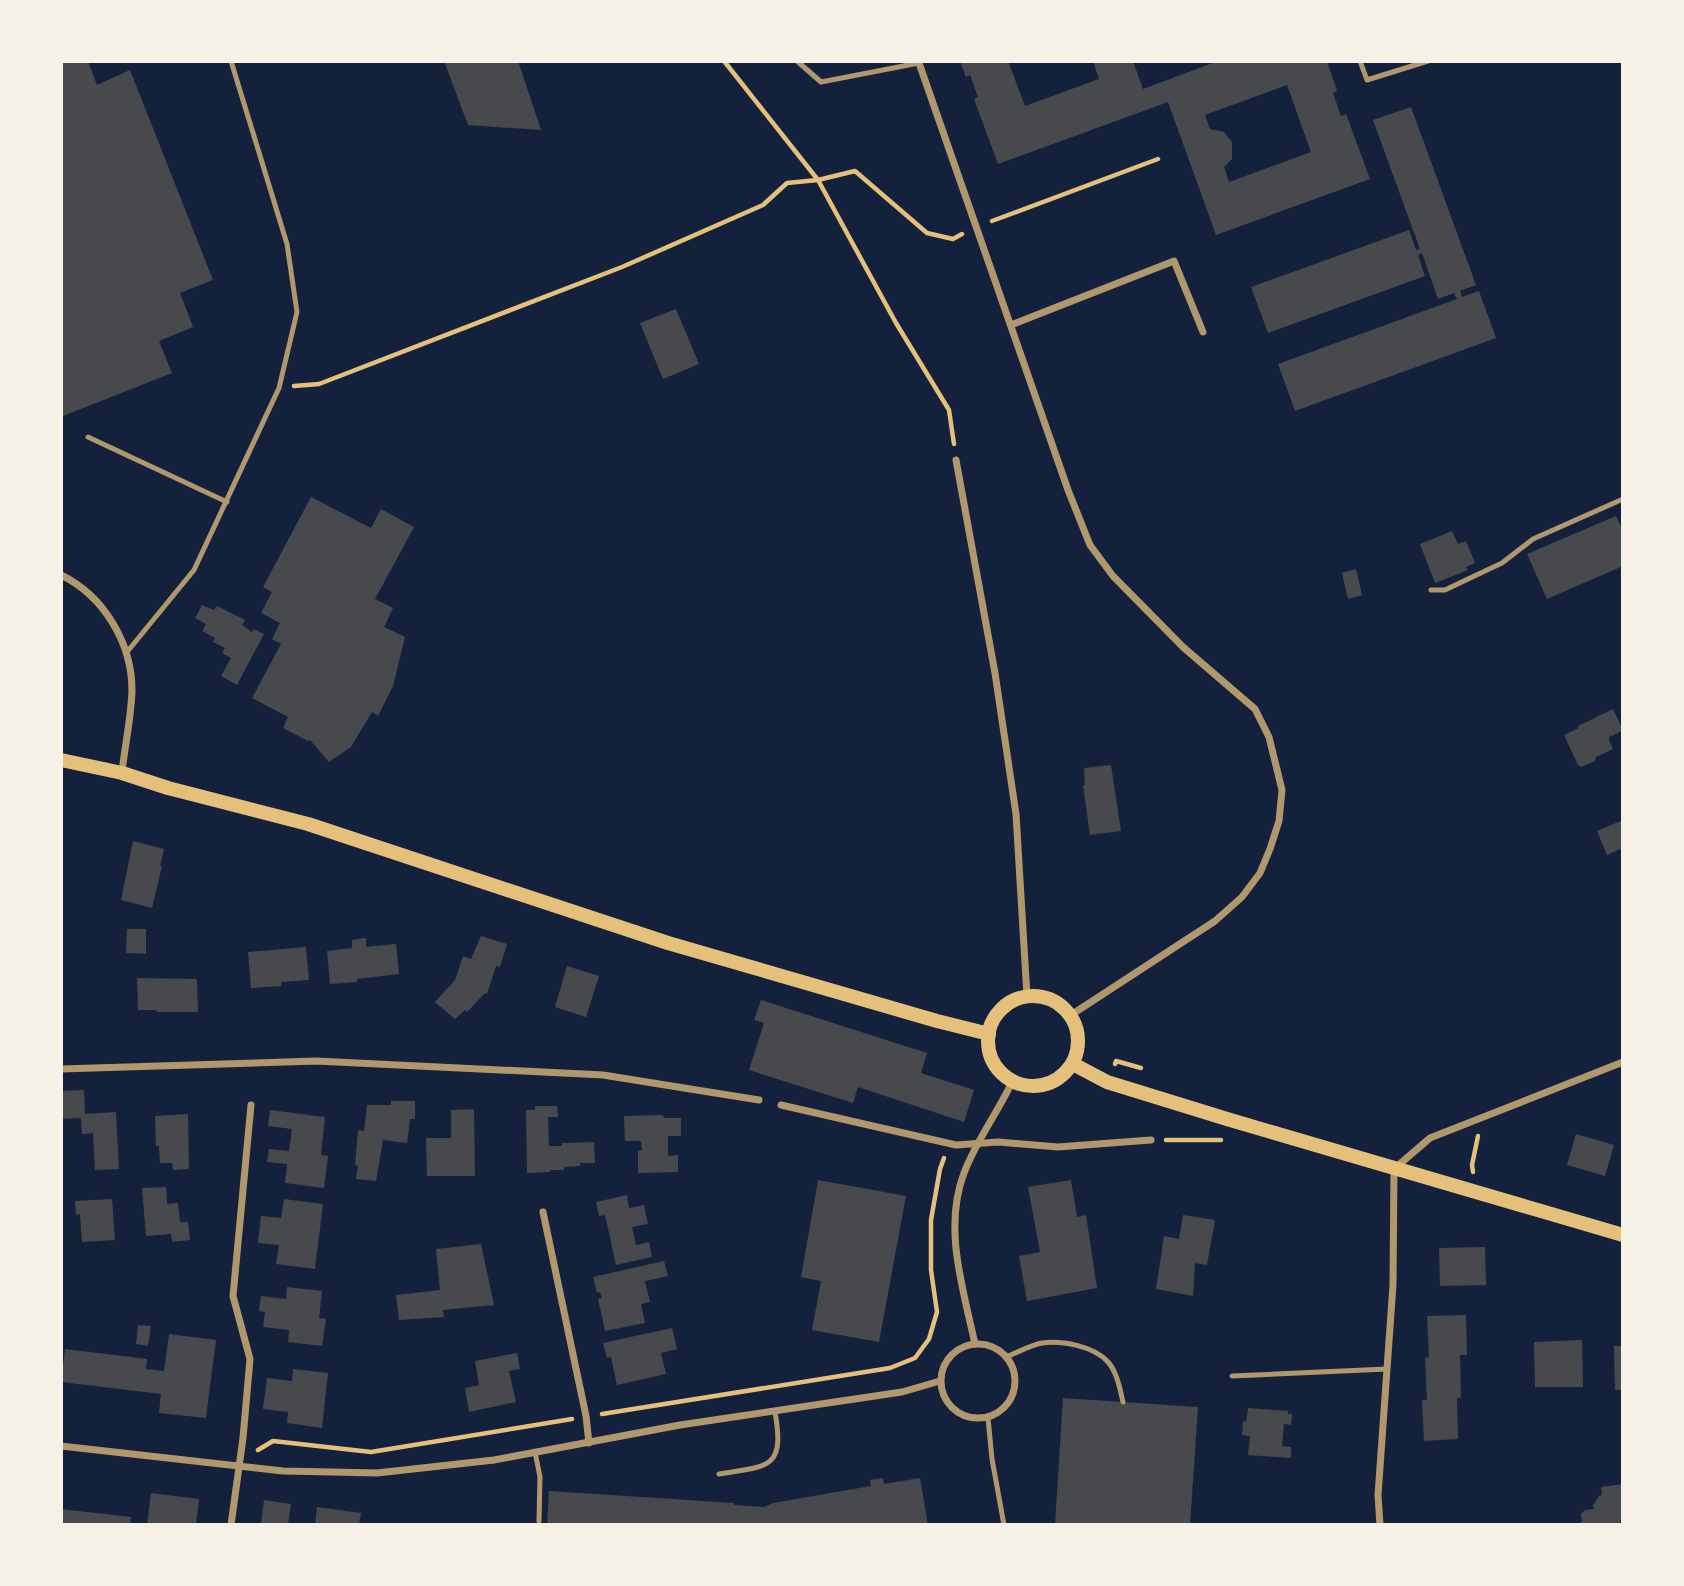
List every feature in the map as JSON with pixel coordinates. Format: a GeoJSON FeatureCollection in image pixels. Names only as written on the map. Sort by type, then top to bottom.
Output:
{"type":"FeatureCollection","features":[{"type":"Feature","properties":{"kind":"main road"},"geometry":{"type":"LineString","coordinates":[[61,761],[122,773],[168,788],[308,824],[439,869],[732,962],[989,1034]]}},
{"type":"Feature","properties":{"kind":"main road"},"geometry":{"type":"LineString","coordinates":[[1040,995],[1063,1006],[1071,1015],[1078,1031],[1078,1048],[1073,1064],[1064,1075],[1040,1086],[1026,1086],[1013,1082],[994,1065],[989,1053],[989,1034],[997,1013],[1011,1001],[1040,995]]}},
{"type":"Feature","properties":{"kind":"main road"},"geometry":{"type":"LineString","coordinates":[[1073,1064],[1107,1082],[1394,1170],[1623,1235]]}},
{"type":"Feature","properties":{"kind":"street"},"geometry":{"type":"LineString","coordinates":[[919,63],[1068,491],[1090,545],[1112,576],[1183,647],[1255,709],[1269,737],[1282,790],[1279,821],[1270,849],[1260,873],[1242,897],[1215,921],[1071,1015]]}},
{"type":"Feature","properties":{"kind":"street"},"geometry":{"type":"LineString","coordinates":[[1011,325],[1174,261],[1203,332]]}},
{"type":"Feature","properties":{"kind":"street"},"geometry":{"type":"LineString","coordinates":[[956,460],[995,673],[1016,814],[1027,996]]}},
{"type":"Feature","properties":{"kind":"street"},"geometry":{"type":"LineString","coordinates":[[61,575],[74,581],[102,606],[127,652],[132,692],[122,773]]}},
{"type":"Feature","properties":{"kind":"street"},"geometry":{"type":"LineString","coordinates":[[61,1069],[316,1061],[603,1075],[759,1100]]}},
{"type":"Feature","properties":{"kind":"street"},"geometry":{"type":"LineString","coordinates":[[1380,1525],[1378,1494],[1393,1285],[1394,1170],[1430,1138],[1623,1062]]}},
{"type":"Feature","properties":{"kind":"street"},"geometry":{"type":"LineString","coordinates":[[975,1344],[955,1245],[956,1209],[964,1173],[1013,1082]]}},
{"type":"Feature","properties":{"kind":"street"},"geometry":{"type":"LineString","coordinates":[[231,1525],[250,1359],[233,1296],[251,1105]]}},
{"type":"Feature","properties":{"kind":"street"},"geometry":{"type":"LineString","coordinates":[[781,1105],[950,1144],[998,1142],[1058,1147],[1151,1140]]}},
{"type":"Feature","properties":{"kind":"street"},"geometry":{"type":"LineString","coordinates":[[543,1212],[586,1416],[589,1443]]}},
{"type":"Feature","properties":{"kind":"street"},"geometry":{"type":"LineString","coordinates":[[975,1344],[992,1347],[1006,1357],[1015,1378],[1013,1392],[1001,1411],[988,1418],[968,1418],[951,1408],[941,1391],[940,1381],[941,1372],[950,1356],[957,1350],[975,1344]]}},
{"type":"Feature","properties":{"kind":"street"},"geometry":{"type":"LineString","coordinates":[[61,1446],[283,1471],[377,1473],[494,1460],[680,1425],[902,1392],[940,1381]]}},
{"type":"Feature","properties":{"kind":"lane"},"geometry":{"type":"LineString","coordinates":[[127,652],[194,570],[279,388],[297,312],[287,244],[231,61]]}},
{"type":"Feature","properties":{"kind":"lane"},"geometry":{"type":"LineString","coordinates":[[797,61],[821,82],[919,63]]}},
{"type":"Feature","properties":{"kind":"lane"},"geometry":{"type":"LineString","coordinates":[[1360,61],[1367,80],[1428,61]]}},
{"type":"Feature","properties":{"kind":"lane"},"geometry":{"type":"LineString","coordinates":[[88,437],[227,502]]}},
{"type":"Feature","properties":{"kind":"lane"},"geometry":{"type":"LineString","coordinates":[[1431,590],[1445,590],[1502,563],[1532,539],[1623,499]]}},
{"type":"Feature","properties":{"kind":"lane"},"geometry":{"type":"LineString","coordinates":[[1006,1357],[1040,1343],[1065,1343],[1090,1351],[1108,1361],[1119,1383],[1123,1402]]}},
{"type":"Feature","properties":{"kind":"lane"},"geometry":{"type":"LineString","coordinates":[[1232,1376],[1387,1369]]}},
{"type":"Feature","properties":{"kind":"lane"},"geometry":{"type":"LineString","coordinates":[[719,1474],[758,1468],[771,1462],[778,1451],[775,1412]]}},
{"type":"Feature","properties":{"kind":"lane"},"geometry":{"type":"LineString","coordinates":[[988,1418],[992,1459],[1004,1525]]}},
{"type":"Feature","properties":{"kind":"lane"},"geometry":{"type":"LineString","coordinates":[[535,1452],[540,1477],[539,1521]]}},
{"type":"Feature","properties":{"kind":"path"},"geometry":{"type":"LineString","coordinates":[[724,61],[818,180],[896,323],[949,410],[956,460]]}},
{"type":"Feature","properties":{"kind":"path"},"geometry":{"type":"LineString","coordinates":[[279,388],[319,384],[622,267],[763,205],[787,183],[855,172],[927,233],[953,239],[976,227],[1158,159]]}},
{"type":"Feature","properties":{"kind":"path"},"geometry":{"type":"LineString","coordinates":[[1478,1193],[1472,1165],[1478,1133],[1486,1116]]}},
{"type":"Feature","properties":{"kind":"path"},"geometry":{"type":"LineString","coordinates":[[1151,1140],[1231,1140]]}},
{"type":"Feature","properties":{"kind":"path"},"geometry":{"type":"LineString","coordinates":[[239,1466],[273,1441],[371,1452],[890,1368],[915,1358],[929,1339],[937,1312],[932,1270],[931,1220],[940,1169],[950,1144]]}},
{"type":"Feature","properties":{"kind":"building"},"geometry":{"type":"Polygon","coordinates":[[[61,61],[88,61],[97,85],[130,70],[213,280],[180,293],[193,327],[159,341],[172,373],[63,416],[61,61]]]}},
{"type":"Feature","properties":{"kind":"building"},"geometry":{"type":"Polygon","coordinates":[[[444,61],[518,61],[541,130],[468,125],[444,61]]]}},
{"type":"Feature","properties":{"kind":"building"},"geometry":{"type":"Polygon","coordinates":[[[960,61],[1008,61],[1025,106],[1099,79],[1093,61],[1133,61],[1143,89],[1218,61],[1327,61],[1337,91],[1333,93],[1341,116],[1346,114],[1370,179],[1216,235],[1168,102],[998,164],[974,99],[978,97],[970,75],[966,77],[960,61]],[[1287,85],[1205,115],[1210,129],[1224,132],[1232,142],[1232,159],[1224,167],[1229,182],[1311,152],[1287,85]]]}},
{"type":"Feature","properties":{"kind":"building"},"geometry":{"type":"Polygon","coordinates":[[[1411,107],[1476,285],[1460,291],[1462,297],[1479,291],[1496,338],[1295,411],[1278,364],[1457,299],[1454,293],[1438,299],[1422,253],[1418,255],[1425,276],[1268,333],[1251,287],[1409,230],[1416,250],[1420,249],[1373,120],[1411,107]]]}},
{"type":"Feature","properties":{"kind":"building"},"geometry":{"type":"Polygon","coordinates":[[[676,309],[699,364],[663,379],[640,323],[676,309]]]}},
{"type":"Feature","properties":{"kind":"building"},"geometry":{"type":"Polygon","coordinates":[[[311,497],[371,528],[381,509],[414,527],[375,599],[393,608],[384,627],[405,637],[393,686],[378,716],[372,712],[351,747],[329,762],[310,740],[283,728],[288,717],[252,698],[281,644],[272,639],[280,623],[261,613],[272,592],[263,587],[311,497]]]}},
{"type":"Feature","properties":{"kind":"building"},"geometry":{"type":"Polygon","coordinates":[[[1616,516],[1623,531],[1623,566],[1547,599],[1527,554],[1616,516]]]}},
{"type":"Feature","properties":{"kind":"building"},"geometry":{"type":"Polygon","coordinates":[[[1452,531],[1458,544],[1466,541],[1475,563],[1466,567],[1468,570],[1435,583],[1420,544],[1452,531]]]}},
{"type":"Feature","properties":{"kind":"building"},"geometry":{"type":"Polygon","coordinates":[[[1356,569],[1362,595],[1348,599],[1342,573],[1356,569]]]}},
{"type":"Feature","properties":{"kind":"building"},"geometry":{"type":"Polygon","coordinates":[[[202,605],[214,610],[217,606],[245,620],[242,625],[252,632],[254,629],[264,634],[237,685],[221,676],[231,658],[222,653],[225,648],[213,642],[215,638],[202,631],[206,624],[195,618],[202,605]]]}},
{"type":"Feature","properties":{"kind":"building"},"geometry":{"type":"Polygon","coordinates":[[[1613,709],[1623,730],[1610,735],[1613,749],[1581,767],[1564,735],[1613,709]]]}},
{"type":"Feature","properties":{"kind":"building"},"geometry":{"type":"Polygon","coordinates":[[[1111,765],[1121,831],[1090,835],[1083,785],[1084,768],[1111,765]]]}},
{"type":"Feature","properties":{"kind":"building"},"geometry":{"type":"Polygon","coordinates":[[[1623,820],[1623,855],[1620,849],[1607,855],[1597,831],[1623,820]]]}},
{"type":"Feature","properties":{"kind":"building"},"geometry":{"type":"Polygon","coordinates":[[[133,841],[164,849],[152,908],[121,900],[133,841]]]}},
{"type":"Feature","properties":{"kind":"building"},"geometry":{"type":"Polygon","coordinates":[[[127,929],[146,929],[146,954],[126,953],[127,929]]]}},
{"type":"Feature","properties":{"kind":"building"},"geometry":{"type":"Polygon","coordinates":[[[481,936],[507,944],[500,967],[496,966],[487,994],[455,1019],[435,1002],[455,980],[463,956],[471,959],[481,936]]]}},
{"type":"Feature","properties":{"kind":"building"},"geometry":{"type":"Polygon","coordinates":[[[366,938],[366,947],[396,944],[399,974],[330,984],[327,951],[352,948],[352,940],[366,938]]]}},
{"type":"Feature","properties":{"kind":"building"},"geometry":{"type":"Polygon","coordinates":[[[306,947],[309,980],[281,982],[281,986],[251,988],[248,952],[306,947]]]}},
{"type":"Feature","properties":{"kind":"building"},"geometry":{"type":"Polygon","coordinates":[[[567,966],[599,976],[586,1017],[555,1007],[567,966]]]}},
{"type":"Feature","properties":{"kind":"building"},"geometry":{"type":"Polygon","coordinates":[[[137,978],[197,979],[198,1012],[138,1010],[137,978]]]}},
{"type":"Feature","properties":{"kind":"building"},"geometry":{"type":"Polygon","coordinates":[[[761,1000],[927,1053],[921,1073],[974,1090],[964,1122],[858,1087],[853,1103],[749,1070],[764,1023],[754,1020],[761,1000]]]}},
{"type":"Feature","properties":{"kind":"building"},"geometry":{"type":"Polygon","coordinates":[[[84,1090],[85,1114],[116,1112],[119,1169],[95,1170],[93,1133],[82,1134],[81,1118],[61,1119],[61,1091],[84,1090]]]}},
{"type":"Feature","properties":{"kind":"building"},"geometry":{"type":"Polygon","coordinates":[[[391,1101],[415,1101],[415,1119],[410,1119],[407,1143],[383,1140],[376,1181],[356,1179],[358,1130],[364,1131],[367,1105],[391,1105],[391,1101]]]}},
{"type":"Feature","properties":{"kind":"building"},"geometry":{"type":"Polygon","coordinates":[[[535,1106],[557,1106],[558,1117],[548,1117],[549,1146],[594,1142],[595,1163],[580,1163],[580,1166],[564,1167],[564,1170],[527,1173],[526,1110],[535,1110],[535,1106]]]}},
{"type":"Feature","properties":{"kind":"building"},"geometry":{"type":"Polygon","coordinates":[[[474,1109],[475,1176],[427,1176],[426,1138],[451,1138],[451,1110],[474,1109]]]}},
{"type":"Feature","properties":{"kind":"building"},"geometry":{"type":"Polygon","coordinates":[[[270,1110],[325,1117],[321,1155],[328,1156],[324,1188],[285,1183],[287,1164],[267,1162],[269,1149],[289,1151],[292,1129],[268,1126],[270,1110]]]}},
{"type":"Feature","properties":{"kind":"building"},"geometry":{"type":"Polygon","coordinates":[[[188,1114],[189,1169],[173,1170],[172,1163],[160,1163],[159,1146],[156,1146],[155,1116],[188,1114]]]}},
{"type":"Feature","properties":{"kind":"building"},"geometry":{"type":"Polygon","coordinates":[[[663,1115],[664,1118],[681,1118],[681,1136],[668,1136],[668,1156],[678,1155],[678,1172],[638,1173],[641,1141],[625,1141],[624,1116],[663,1115]]]}},
{"type":"Feature","properties":{"kind":"building"},"geometry":{"type":"Polygon","coordinates":[[[1576,1134],[1614,1145],[1605,1176],[1567,1165],[1576,1134]]]}},
{"type":"Feature","properties":{"kind":"building"},"geometry":{"type":"Polygon","coordinates":[[[818,1180],[906,1196],[879,1342],[812,1330],[821,1281],[801,1277],[818,1180]]]}},
{"type":"Feature","properties":{"kind":"building"},"geometry":{"type":"Polygon","coordinates":[[[1071,1180],[1077,1217],[1086,1215],[1097,1288],[1027,1301],[1019,1256],[1040,1252],[1028,1187],[1071,1180]]]}},
{"type":"Feature","properties":{"kind":"building"},"geometry":{"type":"Polygon","coordinates":[[[166,1187],[167,1204],[178,1203],[180,1222],[188,1222],[190,1240],[172,1242],[171,1234],[146,1236],[142,1188],[166,1187]]]}},
{"type":"Feature","properties":{"kind":"building"},"geometry":{"type":"Polygon","coordinates":[[[627,1195],[629,1208],[644,1205],[648,1224],[632,1227],[636,1245],[649,1242],[652,1257],[616,1265],[605,1215],[599,1216],[596,1202],[627,1195]]]}},
{"type":"Feature","properties":{"kind":"building"},"geometry":{"type":"Polygon","coordinates":[[[112,1199],[115,1240],[82,1242],[80,1214],[76,1215],[75,1201],[112,1199]]]}},
{"type":"Feature","properties":{"kind":"building"},"geometry":{"type":"Polygon","coordinates":[[[284,1199],[323,1204],[315,1269],[276,1264],[279,1245],[258,1243],[261,1216],[281,1218],[284,1199]]]}},
{"type":"Feature","properties":{"kind":"building"},"geometry":{"type":"Polygon","coordinates":[[[1183,1215],[1215,1220],[1207,1265],[1195,1263],[1193,1296],[1156,1289],[1164,1236],[1179,1239],[1183,1215]]]}},
{"type":"Feature","properties":{"kind":"building"},"geometry":{"type":"Polygon","coordinates":[[[481,1244],[494,1305],[443,1310],[444,1317],[399,1320],[396,1295],[440,1290],[436,1249],[481,1244]]]}},
{"type":"Feature","properties":{"kind":"building"},"geometry":{"type":"Polygon","coordinates":[[[1485,1247],[1486,1285],[1440,1286],[1439,1248],[1485,1247]]]}},
{"type":"Feature","properties":{"kind":"building"},"geometry":{"type":"Polygon","coordinates":[[[664,1261],[668,1276],[645,1281],[650,1302],[641,1304],[645,1323],[605,1331],[598,1299],[602,1298],[600,1292],[597,1293],[593,1277],[664,1261]]]}},
{"type":"Feature","properties":{"kind":"building"},"geometry":{"type":"Polygon","coordinates":[[[287,1287],[322,1291],[319,1318],[326,1319],[322,1346],[288,1342],[289,1330],[263,1327],[265,1312],[259,1311],[261,1296],[286,1299],[287,1287]]]}},
{"type":"Feature","properties":{"kind":"building"},"geometry":{"type":"Polygon","coordinates":[[[1466,1315],[1467,1355],[1460,1355],[1461,1398],[1457,1398],[1458,1439],[1424,1441],[1422,1400],[1427,1400],[1425,1358],[1429,1357],[1427,1316],[1466,1315]]]}},
{"type":"Feature","properties":{"kind":"building"},"geometry":{"type":"Polygon","coordinates":[[[138,1325],[151,1326],[148,1346],[136,1344],[138,1325]]]}},
{"type":"Feature","properties":{"kind":"building"},"geometry":{"type":"Polygon","coordinates":[[[672,1328],[677,1349],[661,1353],[666,1374],[617,1385],[611,1357],[607,1358],[603,1343],[672,1328]]]}},
{"type":"Feature","properties":{"kind":"building"},"geometry":{"type":"Polygon","coordinates":[[[169,1334],[216,1340],[206,1418],[159,1413],[161,1394],[61,1382],[65,1349],[147,1359],[146,1369],[164,1371],[169,1334]]]}},
{"type":"Feature","properties":{"kind":"building"},"geometry":{"type":"Polygon","coordinates":[[[1582,1340],[1583,1387],[1535,1387],[1534,1342],[1582,1340]]]}},
{"type":"Feature","properties":{"kind":"building"},"geometry":{"type":"Polygon","coordinates":[[[1614,1346],[1623,1346],[1623,1390],[1615,1390],[1614,1346]]]}},
{"type":"Feature","properties":{"kind":"building"},"geometry":{"type":"Polygon","coordinates":[[[517,1353],[520,1369],[509,1371],[516,1402],[469,1412],[465,1388],[479,1385],[475,1361],[517,1353]]]}},
{"type":"Feature","properties":{"kind":"building"},"geometry":{"type":"Polygon","coordinates":[[[293,1369],[328,1373],[322,1428],[287,1423],[288,1412],[263,1409],[267,1378],[292,1381],[293,1369]]]}},
{"type":"Feature","properties":{"kind":"building"},"geometry":{"type":"Polygon","coordinates":[[[1063,1398],[1198,1407],[1190,1525],[1055,1525],[1063,1398]]]}},
{"type":"Feature","properties":{"kind":"building"},"geometry":{"type":"Polygon","coordinates":[[[1248,1408],[1288,1411],[1288,1414],[1292,1414],[1291,1425],[1284,1424],[1282,1446],[1291,1447],[1291,1458],[1248,1455],[1250,1436],[1242,1435],[1248,1408]]]}},
{"type":"Feature","properties":{"kind":"building"},"geometry":{"type":"Polygon","coordinates":[[[883,1478],[884,1484],[920,1478],[928,1525],[547,1525],[549,1491],[764,1507],[773,1503],[871,1486],[870,1480],[883,1478]]]}},
{"type":"Feature","properties":{"kind":"building"},"geometry":{"type":"Polygon","coordinates":[[[1623,1484],[1623,1506],[1619,1525],[1573,1525],[1582,1522],[1581,1514],[1585,1510],[1594,1509],[1593,1505],[1602,1495],[1601,1487],[1623,1484]]]}},
{"type":"Feature","properties":{"kind":"building"},"geometry":{"type":"Polygon","coordinates":[[[151,1493],[199,1499],[196,1525],[147,1525],[151,1493]]]}},
{"type":"Feature","properties":{"kind":"building"},"geometry":{"type":"Polygon","coordinates":[[[264,1500],[291,1504],[288,1525],[261,1525],[264,1500]]]}},
{"type":"Feature","properties":{"kind":"building"},"geometry":{"type":"Polygon","coordinates":[[[317,1507],[361,1513],[359,1525],[315,1525],[317,1507]]]}},
{"type":"Feature","properties":{"kind":"building"},"geometry":{"type":"Polygon","coordinates":[[[61,1509],[131,1517],[130,1525],[61,1525],[61,1509]]]}}]}
